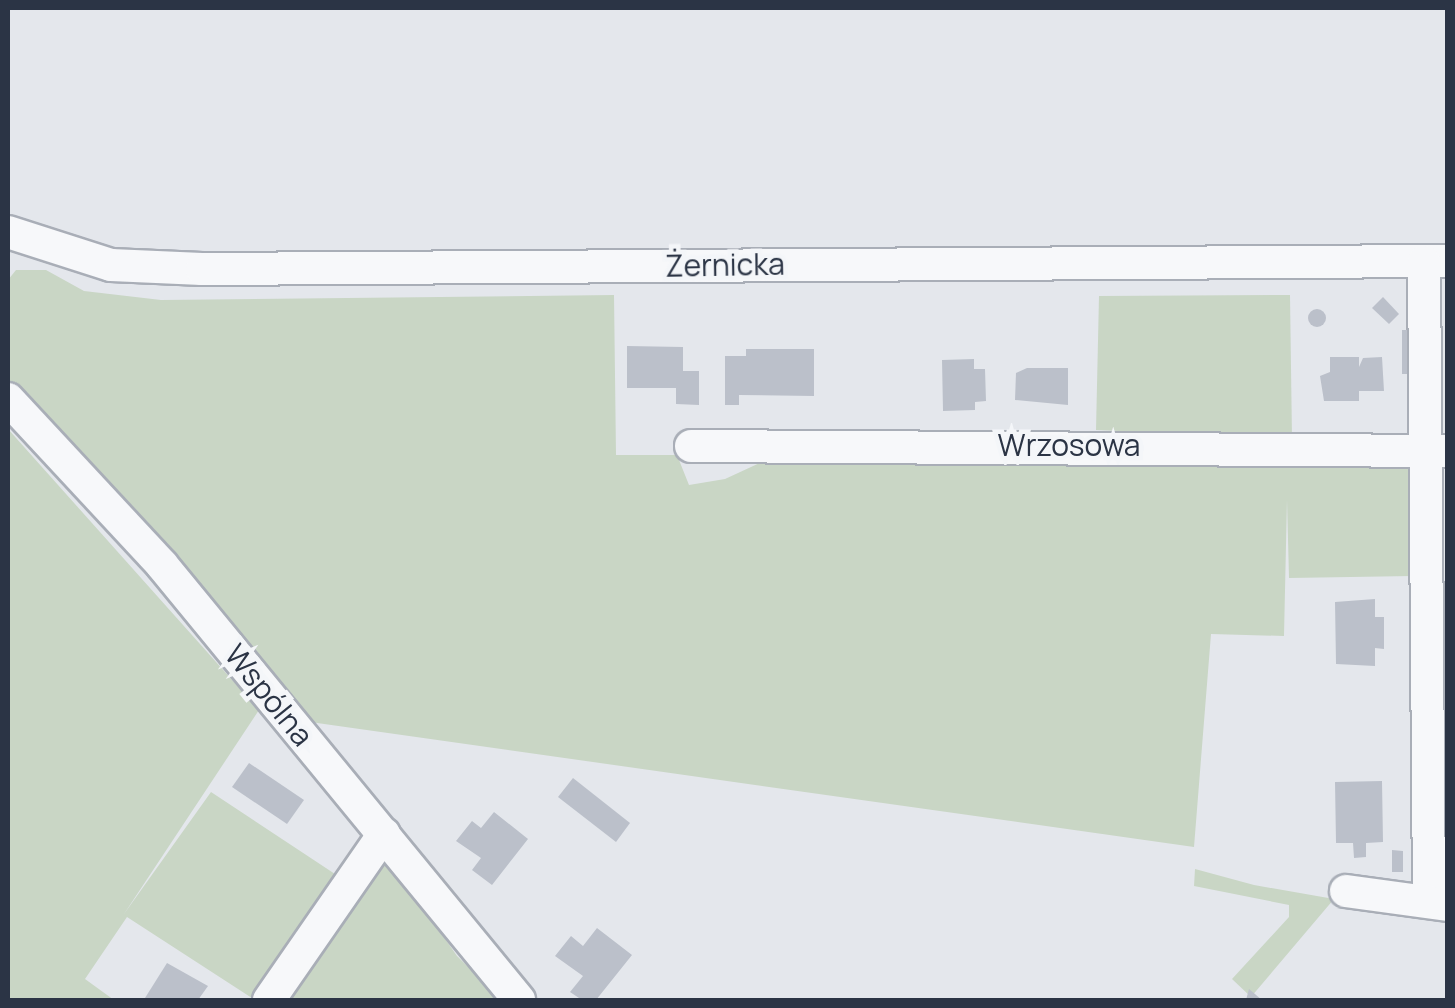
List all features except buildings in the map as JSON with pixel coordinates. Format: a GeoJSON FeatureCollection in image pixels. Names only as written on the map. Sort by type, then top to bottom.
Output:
{"type":"FeatureCollection","features":[{"type":"Feature","properties":{"kind":"street","name":"Żernicka"},"geometry":{"type":"LineString","coordinates":[[8,232],[111,265],[202,269],[1436,262]]}},
{"type":"Feature","properties":{"kind":"street"},"geometry":{"type":"LineString","coordinates":[[1346,891],[1438,902],[1436,262]]}},
{"type":"Feature","properties":{"kind":"street","name":"Wspólna"},"geometry":{"type":"LineString","coordinates":[[8,399],[162,565],[519,1000]]}},
{"type":"Feature","properties":{"kind":"street","name":"Wrzosowa"},"geometry":{"type":"LineString","coordinates":[[691,446],[1437,451]]}},
{"type":"Feature","properties":{"kind":"street"},"geometry":{"type":"LineString","coordinates":[[269,1000],[384,834]]}},
{"type":"Feature","properties":{"kind":"green space"},"geometry":{"type":"Polygon","coordinates":[[[16,270],[46,270],[84,291],[161,300],[614,295],[616,455],[677,455],[689,485],[725,479],[775,456],[1410,463],[1412,576],[1289,578],[1287,500],[1284,636],[1211,634],[1194,847],[303,721],[158,540],[8,380],[8,280],[16,270]]]}},
{"type":"Feature","properties":{"kind":"green space"},"geometry":{"type":"Polygon","coordinates":[[[1290,295],[1292,439],[1096,430],[1099,296],[1290,295]]]}},
{"type":"Feature","properties":{"kind":"green space"},"geometry":{"type":"Polygon","coordinates":[[[8,429],[259,710],[124,914],[211,792],[338,876],[255,1000],[127,917],[85,979],[114,1000],[8,1000],[8,429]]]}},
{"type":"Feature","properties":{"kind":"green space"},"geometry":{"type":"Polygon","coordinates":[[[376,864],[394,865],[457,956],[502,1000],[285,1000],[376,864]]]}},
{"type":"Feature","properties":{"kind":"green space"},"geometry":{"type":"Polygon","coordinates":[[[1195,869],[1254,885],[1334,899],[1251,997],[1232,979],[1289,917],[1289,905],[1194,886],[1195,869]]]}}]}
